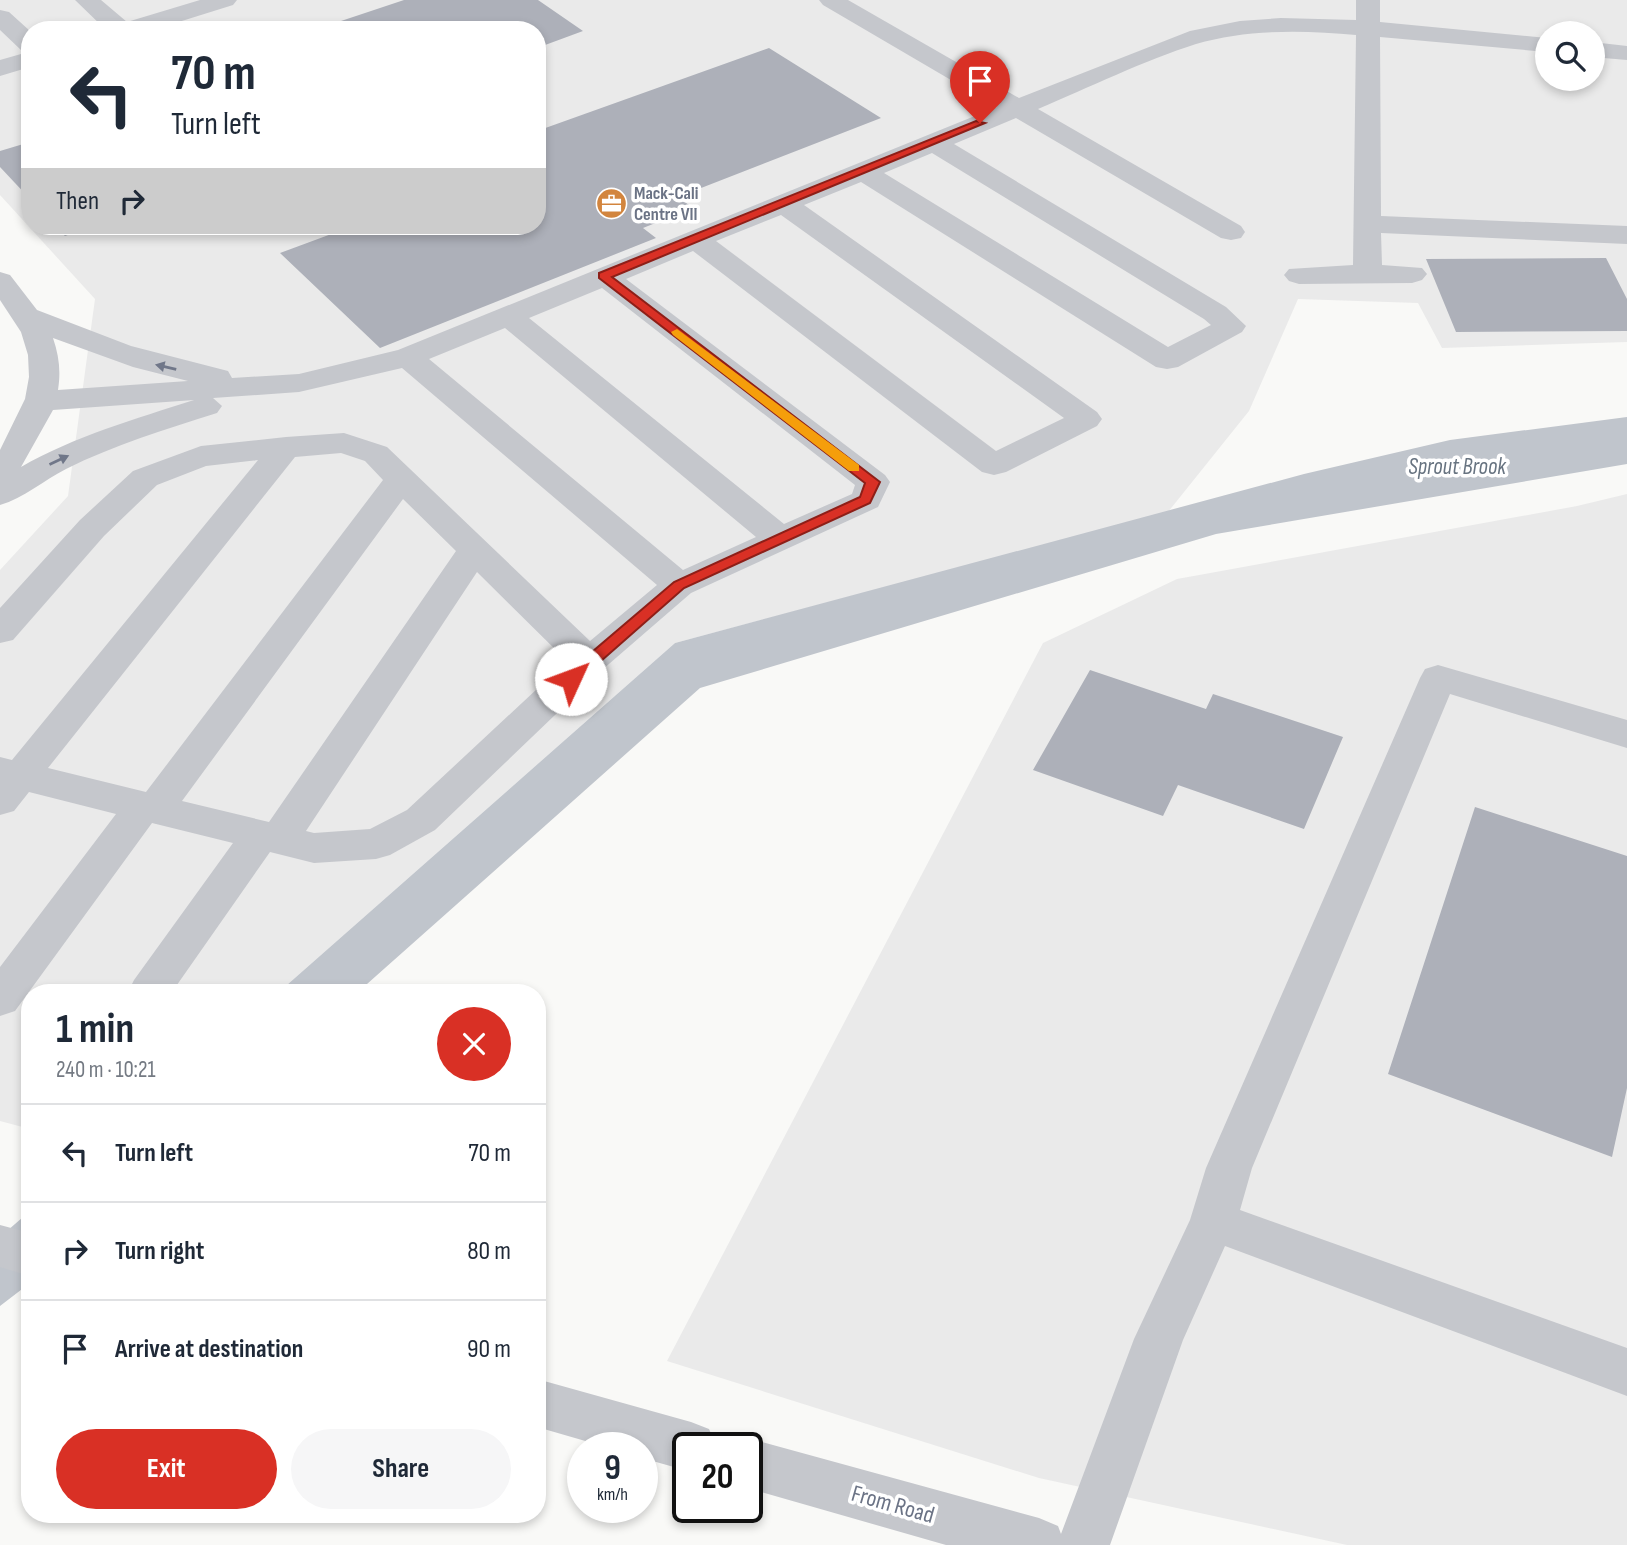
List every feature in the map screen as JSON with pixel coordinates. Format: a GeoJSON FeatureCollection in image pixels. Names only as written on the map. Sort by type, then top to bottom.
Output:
{"type":"FeatureCollection","features":[{"type":"Feature","properties":{"kind":"street"},"geometry":{"type":"LineString","coordinates":[[87,0],[111,21]]}},
{"type":"Feature","properties":{"kind":"street"},"geometry":{"type":"LineString","coordinates":[[831,0],[1230,232]]}},
{"type":"Feature","properties":{"kind":"street"},"geometry":{"type":"LineString","coordinates":[[1368,0],[1368,274]]}},
{"type":"Feature","properties":{"kind":"street"},"geometry":{"type":"LineString","coordinates":[[155,21],[218,1]]}},
{"type":"Feature","properties":{"kind":"street"},"geometry":{"type":"LineString","coordinates":[[0,17],[21,37]]}},
{"type":"Feature","properties":{"kind":"street"},"geometry":{"type":"LineString","coordinates":[[40,401],[268,386],[342,375],[408,357],[1190,38],[1240,28],[1281,25],[1367,29],[1535,44]]}},
{"type":"Feature","properties":{"kind":"street"},"geometry":{"type":"LineString","coordinates":[[1605,50],[1627,52]]}},
{"type":"Feature","properties":{"kind":"street"},"geometry":{"type":"LineString","coordinates":[[0,68],[21,62]]}},
{"type":"Feature","properties":{"kind":"street"},"geometry":{"type":"LineString","coordinates":[[862,171],[1167,360],[1231,326],[1216,313],[933,142]]}},
{"type":"Feature","properties":{"kind":"street"},"geometry":{"type":"LineString","coordinates":[[695,239],[994,465],[1086,419],[783,203]]}},
{"type":"Feature","properties":{"kind":"street"},"geometry":{"type":"LineString","coordinates":[[1367,224],[1627,235]]}},
{"type":"Feature","properties":{"kind":"street"},"geometry":{"type":"LineString","coordinates":[[1299,275],[1412,274]]}},
{"type":"Feature","properties":{"kind":"street"},"geometry":{"type":"LineString","coordinates":[[7,783],[149,807],[314,848],[376,844],[421,820],[589,661],[679,585],[866,500],[873,482],[604,276]]}},
{"type":"Feature","properties":{"kind":"street"},"geometry":{"type":"LineString","coordinates":[[0,281],[27,316],[43,344],[46,386],[27,435],[0,475]]}},
{"type":"Feature","properties":{"kind":"street"},"geometry":{"type":"LineString","coordinates":[[506,315],[780,539]]}},
{"type":"Feature","properties":{"kind":"street"},"geometry":{"type":"LineString","coordinates":[[27,316],[93,345],[150,363],[268,386]]}},
{"type":"Feature","properties":{"kind":"street"},"geometry":{"type":"LineString","coordinates":[[408,357],[679,585]]}},
{"type":"Feature","properties":{"kind":"street"},"geometry":{"type":"LineString","coordinates":[[0,494],[54,462],[117,435],[268,386]]}},
{"type":"Feature","properties":{"kind":"street"},"geometry":{"type":"LineString","coordinates":[[0,631],[92,528],[145,478],[201,456],[344,443],[376,454],[589,661]]}},
{"type":"Feature","properties":{"kind":"street"},"geometry":{"type":"LineString","coordinates":[[7,783],[286,447]]}},
{"type":"Feature","properties":{"kind":"street"},"geometry":{"type":"LineString","coordinates":[[0,999],[401,479]]}},
{"type":"Feature","properties":{"kind":"street"},"geometry":{"type":"LineString","coordinates":[[155,984],[270,837],[474,550]]}},
{"type":"Feature","properties":{"kind":"street"},"geometry":{"type":"LineString","coordinates":[[1083,1545],[1159,1339],[1213,1221],[1229,1168],[1438,678],[1627,734]]}},
{"type":"Feature","properties":{"kind":"street"},"geometry":{"type":"LineString","coordinates":[[1213,1221],[1627,1372]]}},
{"type":"Feature","properties":{"kind":"street"},"geometry":{"type":"LineString","coordinates":[[0,1246],[21,1252]]}},
{"type":"Feature","properties":{"kind":"street"},"geometry":{"type":"LineString","coordinates":[[546,1406],[672,1442]]}},
{"type":"Feature","properties":{"kind":"street","name":"From Road"},"geometry":{"type":"LineString","coordinates":[[763,1467],[1039,1545]]}},
{"type":"Feature","properties":{"kind":"shaded area"},"geometry":{"type":"Polygon","coordinates":[[[0,0],[1627,0],[1627,342],[1442,348],[1418,303],[1298,299],[1249,411],[1168,512],[675,643],[288,984],[21,984],[21,1127],[0,1121],[0,570],[68,496],[95,299],[37,235],[546,235],[546,21],[21,21],[21,218],[0,195],[0,0]]]}},
{"type":"Feature","properties":{"kind":"shaded area"},"geometry":{"type":"Polygon","coordinates":[[[1627,494],[1627,1545],[1347,1545],[1039,1478],[667,1361],[1043,643],[1177,579],[1577,506],[1627,494]]]}},
{"type":"Feature","properties":{"kind":"water","name":"Sprout Brook"},"geometry":{"type":"Polygon","coordinates":[[[1627,417],[1627,464],[1216,534],[700,688],[367,984],[288,984],[675,643],[1304,474],[1450,440],[1627,417]]]}},
{"type":"Feature","properties":{"kind":"water"},"geometry":{"type":"Polygon","coordinates":[[[21,1219],[21,1290],[0,1306],[0,1237],[21,1219]]]}},
{"type":"Feature","properties":{"kind":"building"},"geometry":{"type":"Polygon","coordinates":[[[404,0],[538,0],[583,31],[546,45],[546,21],[341,21],[404,0]]]}},
{"type":"Feature","properties":{"kind":"building","name":"Mack-Cali Centre VII"},"geometry":{"type":"Polygon","coordinates":[[[769,48],[881,118],[678,197],[693,208],[643,228],[656,238],[380,348],[280,253],[329,235],[546,235],[546,128],[769,48]]]}},
{"type":"Feature","properties":{"kind":"building"},"geometry":{"type":"Polygon","coordinates":[[[21,145],[21,189],[0,167],[0,151],[21,145]]]}},
{"type":"Feature","properties":{"kind":"building"},"geometry":{"type":"Polygon","coordinates":[[[1606,258],[1627,299],[1627,331],[1456,332],[1426,259],[1606,258]]]}},
{"type":"Feature","properties":{"kind":"building"},"geometry":{"type":"Polygon","coordinates":[[[1090,670],[1206,709],[1213,694],[1343,737],[1304,829],[1178,785],[1163,816],[1033,770],[1090,670]]]}},
{"type":"Feature","properties":{"kind":"building"},"geometry":{"type":"Polygon","coordinates":[[[1475,807],[1627,856],[1627,1088],[1612,1157],[1388,1074],[1475,807]]]}},
{"type":"Feature","properties":{"kind":"slow traffic"},"geometry":{"type":"LineString","coordinates":[[677,332],[854,468]]}},
{"type":"Feature","properties":{"kind":"place","name":"Mack-Cali Centre VII"},"geometry":{"type":"Point","coordinates":[611,203]}},
{"type":"Feature","properties":{"kind":"route"},"geometry":{"type":"LineString","coordinates":[[571,679],[679,585],[866,500],[873,482],[604,276],[980,123]]}}]}
